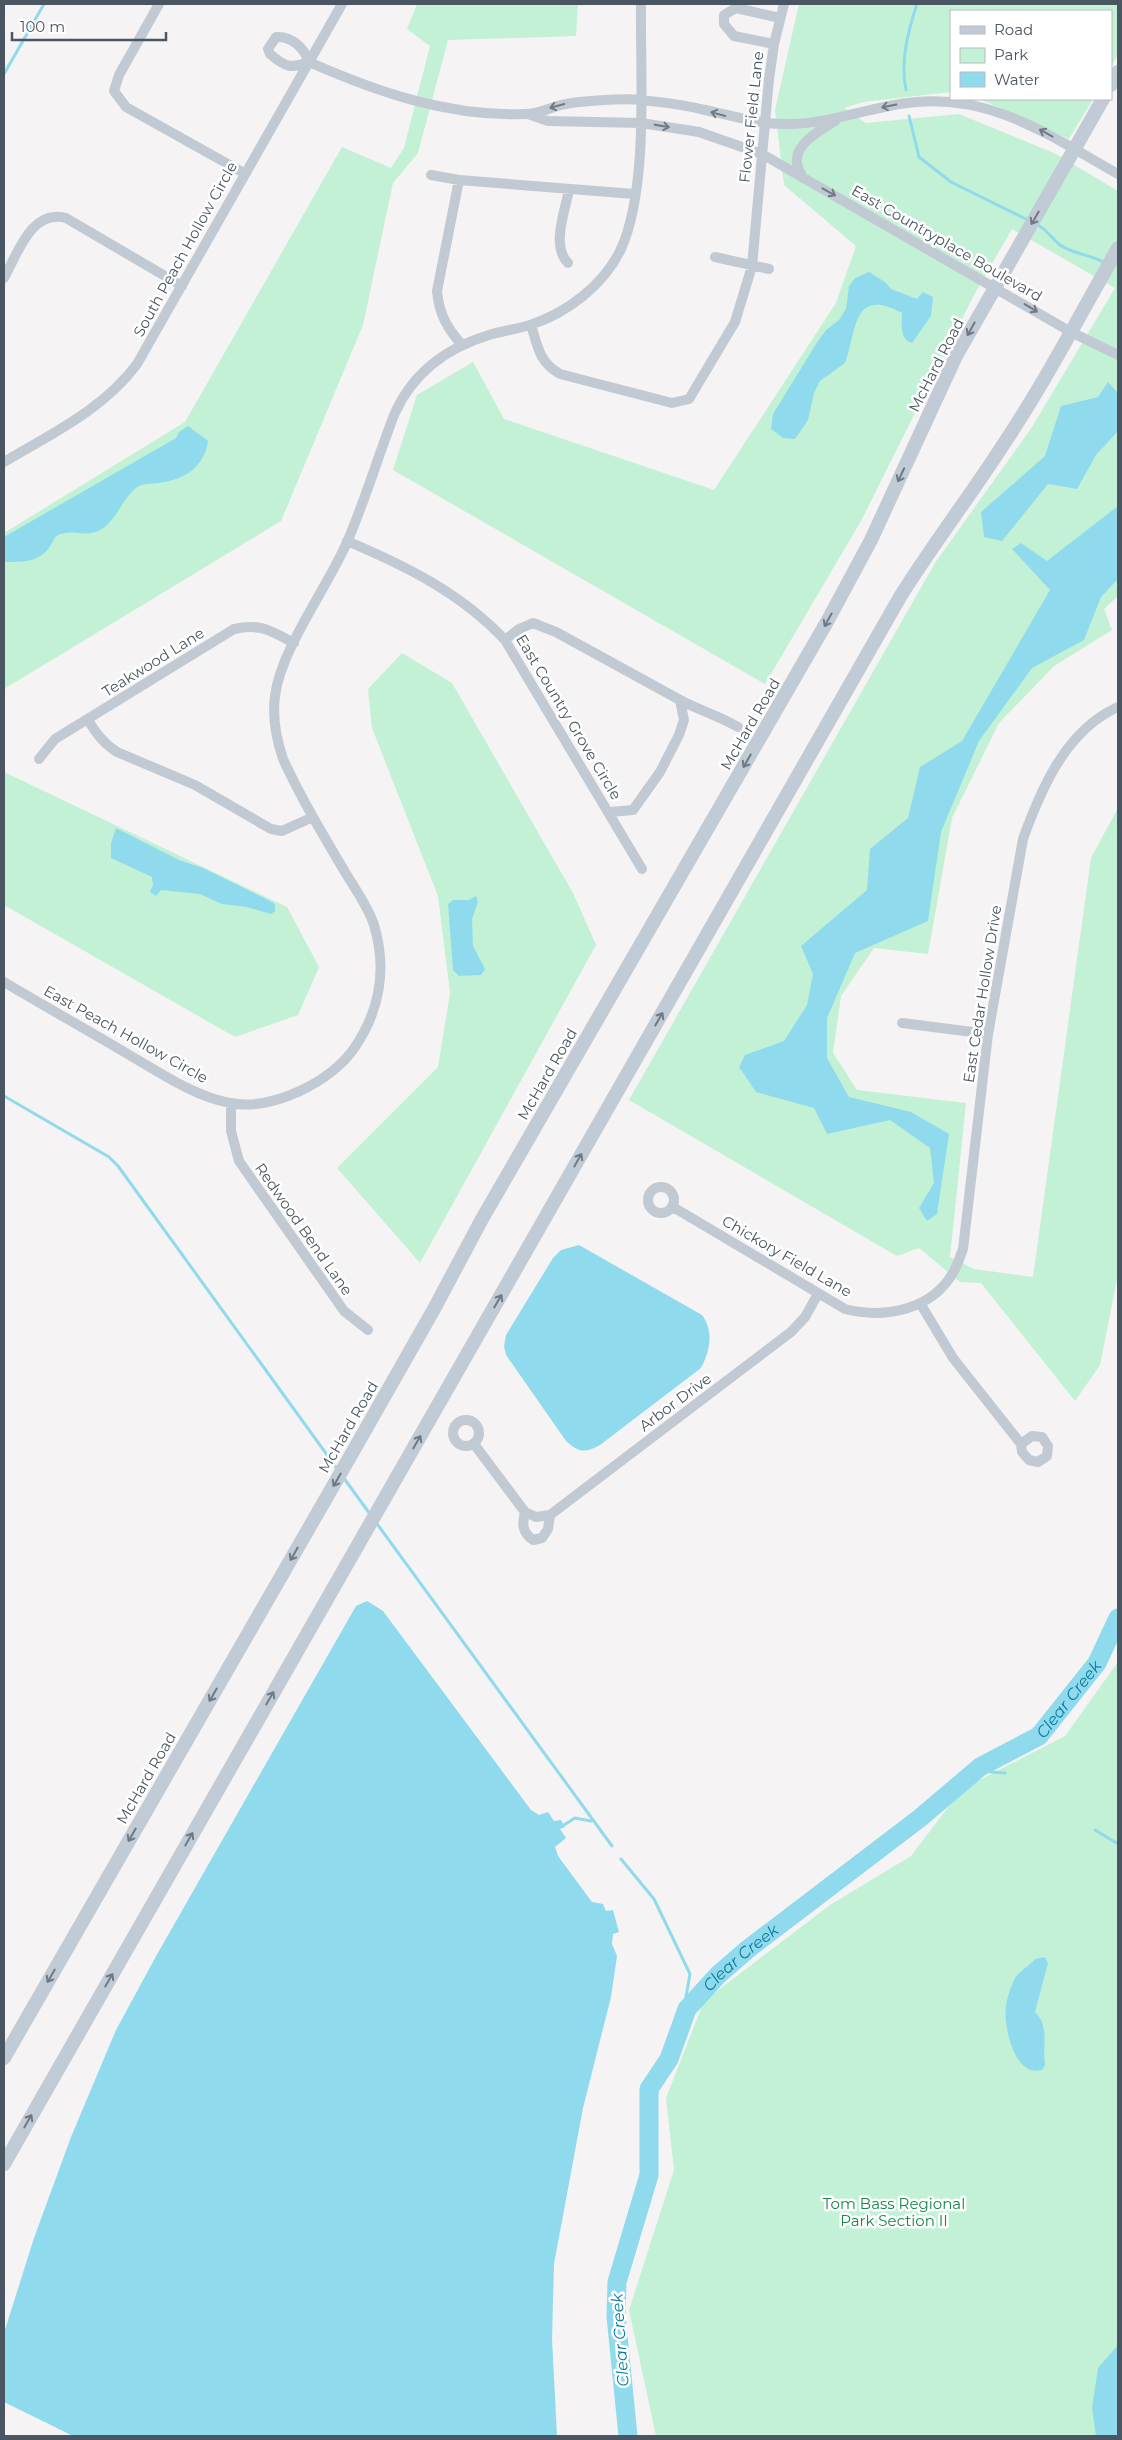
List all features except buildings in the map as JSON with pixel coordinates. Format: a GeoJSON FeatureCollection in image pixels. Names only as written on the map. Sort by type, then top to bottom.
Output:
{"type":"FeatureCollection","features":[{"type":"Feature","properties":{"kind":"main road"},"geometry":{"type":"LineString","coordinates":[[1112,83],[1118,72]]}},
{"type":"Feature","properties":{"kind":"main road","name":"McHard Road"},"geometry":{"type":"LineString","coordinates":[[4,2058],[319,1512],[487,1210],[828,620],[870,540],[956,356],[1102,100]]}},
{"type":"Feature","properties":{"kind":"main road"},"geometry":{"type":"LineString","coordinates":[[4,2164],[905,590],[926,554],[1004,443],[1071,332],[1118,248]]}},
{"type":"Feature","properties":{"kind":"street"},"geometry":{"type":"LineString","coordinates":[[159,4],[119,75],[114,90],[126,107],[244,173]]}},
{"type":"Feature","properties":{"kind":"street","name":"South Peach Hollow Circle"},"geometry":{"type":"LineString","coordinates":[[4,462],[89,410],[114,391],[138,364],[244,173],[342,4]]}},
{"type":"Feature","properties":{"kind":"street","name":"East Peach Hollow Circle"},"geometry":{"type":"LineString","coordinates":[[4,982],[193,1091],[231,1103],[278,1099],[304,1090],[320,1081],[350,1054],[369,1024],[376,1006],[381,973],[374,924],[282,760],[275,734],[275,695],[280,674],[347,541],[403,396],[413,382],[435,360],[462,345],[491,334],[531,325],[576,302],[606,271],[620,250],[628,228],[634,194],[641,123],[641,4]]}},
{"type":"Feature","properties":{"kind":"street","name":"Flower Field Lane"},"geometry":{"type":"LineString","coordinates":[[531,325],[539,352],[548,367],[560,374],[672,403],[689,399],[721,349],[735,322],[752,266],[774,44],[784,4]]}},
{"type":"Feature","properties":{"kind":"street","name":"Flower Field Lane"},"geometry":{"type":"LineString","coordinates":[[774,44],[734,36],[724,24],[724,15],[736,8],[780,18]]}},
{"type":"Feature","properties":{"kind":"street"},"geometry":{"type":"LineString","coordinates":[[309,62],[363,86],[441,107],[490,114],[528,114],[564,104],[640,100],[699,108],[766,124],[793,124],[838,119],[908,103],[936,101],[964,104],[1009,114],[1118,174]]}},
{"type":"Feature","properties":{"kind":"street","name":"East Countryplace Boulevard"},"geometry":{"type":"LineString","coordinates":[[528,114],[548,122],[641,123],[699,132],[762,154],[995,286],[1071,332],[1118,355]]}},
{"type":"Feature","properties":{"kind":"street"},"geometry":{"type":"LineString","coordinates":[[803,178],[796,163],[799,150],[817,132],[838,119]]}},
{"type":"Feature","properties":{"kind":"street"},"geometry":{"type":"LineString","coordinates":[[431,175],[459,180],[634,194]]}},
{"type":"Feature","properties":{"kind":"street"},"geometry":{"type":"LineString","coordinates":[[459,180],[437,291],[439,308],[444,321],[462,345]]}},
{"type":"Feature","properties":{"kind":"street"},"geometry":{"type":"LineString","coordinates":[[568,263],[561,256],[560,243],[570,190]]}},
{"type":"Feature","properties":{"kind":"street"},"geometry":{"type":"LineString","coordinates":[[4,278],[30,231],[44,218],[56,216],[66,218],[182,286]]}},
{"type":"Feature","properties":{"kind":"street"},"geometry":{"type":"LineString","coordinates":[[715,257],[768,269]]}},
{"type":"Feature","properties":{"kind":"street","name":"East Country Grove Circle"},"geometry":{"type":"LineString","coordinates":[[347,541],[380,555],[440,586],[476,611],[505,640],[610,812],[642,869]]}},
{"type":"Feature","properties":{"kind":"street"},"geometry":{"type":"LineString","coordinates":[[505,640],[519,629],[533,624],[556,632],[701,711],[719,717],[738,727]]}},
{"type":"Feature","properties":{"kind":"street","name":"Teakwood Lane"},"geometry":{"type":"LineString","coordinates":[[39,759],[55,739],[234,630],[251,625],[265,628],[294,643]]}},
{"type":"Feature","properties":{"kind":"street"},"geometry":{"type":"LineString","coordinates":[[610,812],[632,810],[660,772],[684,720],[680,700]]}},
{"type":"Feature","properties":{"kind":"street","name":"East Cedar Hollow Drive"},"geometry":{"type":"LineString","coordinates":[[920,1303],[930,1299],[954,1272],[963,1249],[988,1034],[1023,839],[1034,809],[1059,761],[1075,740],[1097,720],[1118,707]]}},
{"type":"Feature","properties":{"kind":"street"},"geometry":{"type":"LineString","coordinates":[[88,720],[106,746],[195,785],[271,829],[282,831],[313,817]]}},
{"type":"Feature","properties":{"kind":"street"},"geometry":{"type":"LineString","coordinates":[[902,1023],[988,1034]]}},
{"type":"Feature","properties":{"kind":"street","name":"Redwood Bend Lane"},"geometry":{"type":"LineString","coordinates":[[231,1103],[231,1131],[239,1161],[344,1311],[368,1330]]}},
{"type":"Feature","properties":{"kind":"street","name":"Chickory Field Lane"},"geometry":{"type":"LineString","coordinates":[[673,1207],[845,1309],[861,1313],[890,1313],[920,1303]]}},
{"type":"Feature","properties":{"kind":"street","name":"Arbor Drive"},"geometry":{"type":"LineString","coordinates":[[525,1512],[536,1517],[550,1515],[791,1332],[805,1317],[818,1294]]}},
{"type":"Feature","properties":{"kind":"street"},"geometry":{"type":"LineString","coordinates":[[920,1303],[953,1358],[1021,1444]]}},
{"type":"Feature","properties":{"kind":"street"},"geometry":{"type":"LineString","coordinates":[[474,1444],[525,1512],[522,1527],[526,1535],[533,1540],[542,1538],[548,1529],[550,1515]]}},
{"type":"Feature","properties":{"kind":"green space"},"geometry":{"type":"Polygon","coordinates":[[[417,4],[578,4],[576,36],[448,40],[418,153],[393,183],[363,325],[281,521],[4,689],[4,533],[185,422],[342,147],[391,168],[404,148],[430,46],[407,29],[417,4]]]}},
{"type":"Feature","properties":{"kind":"green space"},"geometry":{"type":"Polygon","coordinates":[[[799,4],[1118,4],[1118,54],[1112,65],[1112,10],[950,10],[950,92],[863,102],[844,108],[866,123],[959,114],[1054,153],[1118,191],[1118,596],[1104,609],[1112,630],[1054,666],[999,723],[952,818],[928,954],[874,948],[841,996],[833,1053],[857,1090],[966,1103],[950,1257],[974,1269],[1033,1277],[1091,858],[1118,808],[1118,1274],[1100,1365],[1075,1401],[981,1283],[960,1282],[919,1248],[897,1256],[629,1100],[935,563],[1032,427],[1115,288],[1012,229],[974,295],[861,521],[765,684],[393,470],[417,395],[473,362],[504,419],[714,490],[836,303],[856,246],[784,185],[775,110],[799,4]]]}},
{"type":"Feature","properties":{"kind":"green space"},"geometry":{"type":"Polygon","coordinates":[[[982,100],[1092,100],[1069,139],[982,100]]]}},
{"type":"Feature","properties":{"kind":"green space"},"geometry":{"type":"Polygon","coordinates":[[[402,653],[452,683],[573,893],[596,945],[420,1263],[337,1168],[438,1067],[450,993],[438,896],[372,728],[368,689],[402,653]]]}},
{"type":"Feature","properties":{"kind":"green space"},"geometry":{"type":"Polygon","coordinates":[[[4,772],[287,907],[319,967],[298,1015],[235,1037],[4,905],[4,772]]]}},
{"type":"Feature","properties":{"kind":"green space","name":"Tom Bass Regional Park Section II"},"geometry":{"type":"Polygon","coordinates":[[[1118,1662],[1118,2436],[656,2436],[629,2310],[674,2170],[666,2098],[704,2001],[830,1905],[911,1856],[962,1789],[1065,1736],[1118,1662]]]}},
{"type":"Feature","properties":{"kind":"water"},"geometry":{"type":"Polygon","coordinates":[[[869,272],[885,282],[891,289],[917,299],[923,292],[933,297],[931,316],[912,343],[903,335],[902,313],[886,306],[874,305],[865,309],[859,316],[855,326],[845,363],[820,381],[814,393],[808,420],[795,439],[783,438],[771,429],[773,414],[816,344],[826,330],[839,320],[846,309],[849,286],[855,278],[869,272]]]}},
{"type":"Feature","properties":{"kind":"water"},"geometry":{"type":"Polygon","coordinates":[[[1108,382],[1118,393],[1118,431],[1096,455],[1077,489],[1048,484],[1002,541],[984,537],[981,512],[1045,456],[1061,406],[1098,397],[1108,382]]]}},
{"type":"Feature","properties":{"kind":"water"},"geometry":{"type":"Polygon","coordinates":[[[188,426],[208,441],[202,459],[191,471],[176,479],[138,486],[127,498],[116,515],[97,532],[61,534],[56,536],[49,548],[39,557],[28,561],[4,562],[4,537],[176,438],[179,432],[188,426]]]}},
{"type":"Feature","properties":{"kind":"water"},"geometry":{"type":"Polygon","coordinates":[[[1118,506],[1118,579],[1101,597],[1084,640],[1032,668],[979,741],[941,832],[928,921],[855,953],[827,1018],[827,1058],[849,1097],[911,1112],[949,1134],[937,1214],[927,1221],[919,1208],[934,1183],[930,1148],[890,1120],[827,1134],[814,1108],[756,1092],[739,1067],[745,1055],[784,1041],[807,1005],[813,974],[801,946],[867,890],[870,849],[908,818],[920,767],[962,741],[1050,590],[1012,549],[1021,543],[1047,561],[1118,506]]]}},
{"type":"Feature","properties":{"kind":"water"},"geometry":{"type":"Polygon","coordinates":[[[116,828],[179,860],[203,868],[266,899],[275,904],[275,911],[271,914],[247,907],[222,904],[200,894],[161,890],[156,896],[150,892],[153,885],[152,877],[111,858],[111,843],[116,828]]]}},
{"type":"Feature","properties":{"kind":"water"},"geometry":{"type":"Polygon","coordinates":[[[476,896],[478,902],[472,919],[473,946],[485,969],[481,975],[459,976],[453,970],[448,904],[453,900],[469,900],[476,896]]]}},
{"type":"Feature","properties":{"kind":"water"},"geometry":{"type":"Polygon","coordinates":[[[579,1245],[702,1315],[706,1321],[709,1334],[707,1355],[701,1368],[600,1445],[586,1450],[579,1450],[566,1441],[506,1355],[504,1346],[506,1335],[553,1258],[561,1250],[579,1245]]]}},
{"type":"Feature","properties":{"kind":"water"},"geometry":{"type":"Polygon","coordinates":[[[367,1601],[383,1611],[531,1810],[539,1815],[548,1812],[554,1821],[561,1820],[565,1827],[560,1829],[566,1838],[555,1847],[558,1856],[592,1902],[603,1904],[606,1911],[613,1910],[619,1932],[613,1934],[612,1944],[617,1956],[611,1997],[583,2108],[554,2264],[552,2339],[557,2436],[73,2436],[4,2402],[4,2333],[34,2238],[71,2137],[116,2030],[155,1958],[356,1606],[367,1601]]]}},
{"type":"Feature","properties":{"kind":"water"},"geometry":{"type":"Polygon","coordinates":[[[1045,1957],[1048,1963],[1035,2012],[1040,2018],[1044,2030],[1045,2065],[1042,2070],[1032,2070],[1024,2066],[1012,2048],[1006,2025],[1006,2006],[1009,1992],[1016,1977],[1035,1959],[1045,1957]]]}},
{"type":"Feature","properties":{"kind":"water"},"geometry":{"type":"Polygon","coordinates":[[[1118,2345],[1118,2436],[1096,2436],[1092,2408],[1098,2368],[1118,2345]]]}},
{"type":"Feature","properties":{"kind":"waterway"},"geometry":{"type":"LineString","coordinates":[[4,74],[44,4]]}},
{"type":"Feature","properties":{"kind":"waterway"},"geometry":{"type":"LineString","coordinates":[[906,90],[904,58],[917,4]]}},
{"type":"Feature","properties":{"kind":"waterway"},"geometry":{"type":"LineString","coordinates":[[909,116],[919,157],[951,182],[1030,221]]}},
{"type":"Feature","properties":{"kind":"waterway"},"geometry":{"type":"LineString","coordinates":[[1036,224],[1064,248],[1105,263]]}},
{"type":"Feature","properties":{"kind":"waterway"},"geometry":{"type":"LineString","coordinates":[[4,1096],[109,1157],[118,1166],[338,1470]]}},
{"type":"Feature","properties":{"kind":"waterway"},"geometry":{"type":"LineString","coordinates":[[343,1477],[370,1514]]}},
{"type":"Feature","properties":{"kind":"waterway"},"geometry":{"type":"LineString","coordinates":[[375,1521],[612,1846]]}},
{"type":"Feature","properties":{"kind":"waterway","name":"Clear Creek"},"geometry":{"type":"LineString","coordinates":[[628,2436],[616,2316],[617,2282],[649,2175],[649,2089],[669,2059],[687,2009],[718,1975],[748,1949],[920,1818],[980,1767],[1039,1736],[1097,1663],[1118,1618]]}},
{"type":"Feature","properties":{"kind":"waterway"},"geometry":{"type":"LineString","coordinates":[[980,1767],[992,1772],[1005,1773]]}},
{"type":"Feature","properties":{"kind":"waterway"},"geometry":{"type":"LineString","coordinates":[[564,1825],[575,1818],[591,1821]]}},
{"type":"Feature","properties":{"kind":"waterway"},"geometry":{"type":"LineString","coordinates":[[1095,1830],[1118,1844]]}},
{"type":"Feature","properties":{"kind":"waterway"},"geometry":{"type":"LineString","coordinates":[[621,1859],[654,1899],[690,1974],[686,1997],[687,2009]]}}]}
